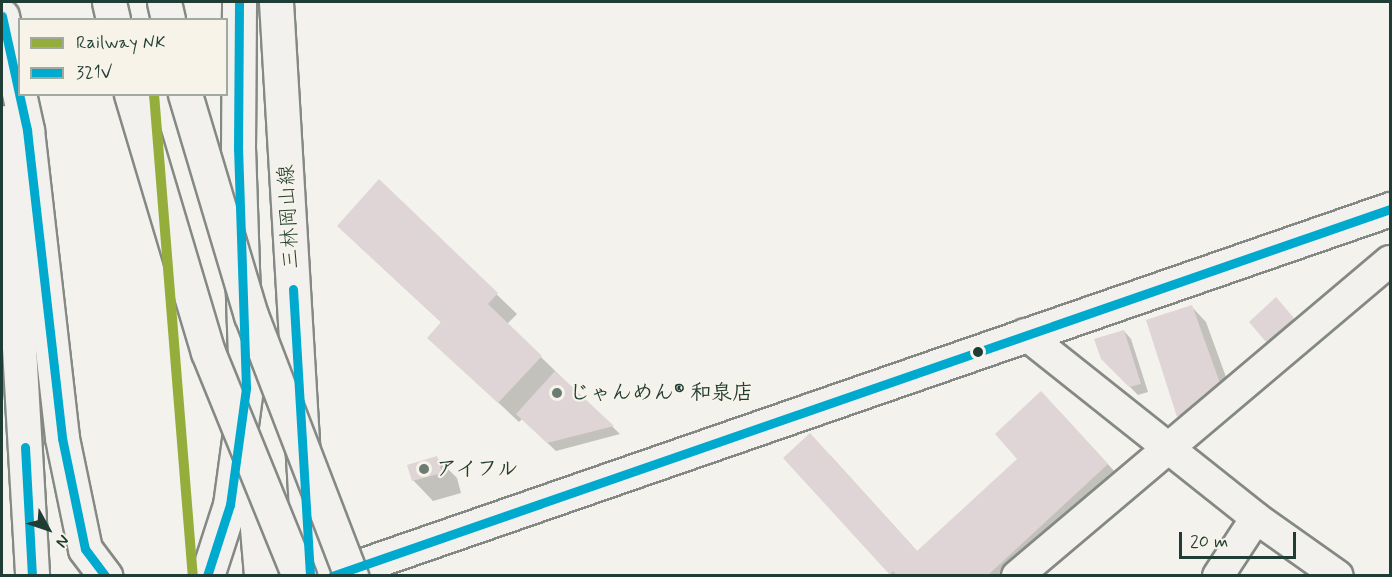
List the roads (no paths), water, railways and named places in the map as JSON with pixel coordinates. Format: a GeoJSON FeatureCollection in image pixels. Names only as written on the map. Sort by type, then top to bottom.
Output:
{"type":"FeatureCollection","features":[{"type":"Feature","properties":{"kind":"main road"},"geometry":{"type":"LineString","coordinates":[[109,2],[113,18]]}},
{"type":"Feature","properties":{"kind":"main road"},"geometry":{"type":"LineString","coordinates":[[164,2],[168,18]]}},
{"type":"Feature","properties":{"kind":"main road"},"geometry":{"type":"LineString","coordinates":[[239,2],[238,149],[246,388],[261,576]]}},
{"type":"Feature","properties":{"kind":"main road","name":"三林岡山線"},"geometry":{"type":"LineString","coordinates":[[276,2],[310,576]]}},
{"type":"Feature","properties":{"kind":"main road"},"geometry":{"type":"LineString","coordinates":[[2,16],[18,89]]}},
{"type":"Feature","properties":{"kind":"main road"},"geometry":{"type":"LineString","coordinates":[[2,52],[32,576]]}},
{"type":"Feature","properties":{"kind":"main road"},"geometry":{"type":"LineString","coordinates":[[20,96],[27,130],[62,438],[85,549],[105,576]]}},
{"type":"Feature","properties":{"kind":"main road"},"geometry":{"type":"LineString","coordinates":[[132,96],[208,352],[299,576]]}},
{"type":"Feature","properties":{"kind":"main road"},"geometry":{"type":"LineString","coordinates":[[186,96],[251,315],[351,576]]}},
{"type":"Feature","properties":{"kind":"main road"},"geometry":{"type":"LineString","coordinates":[[331,576],[1390,209]]}},
{"type":"Feature","properties":{"kind":"main road"},"geometry":{"type":"LineString","coordinates":[[207,576],[230,505],[246,388]]}},
{"type":"Feature","properties":{"kind":"street"},"geometry":{"type":"LineString","coordinates":[[1017,576],[1390,261]]}},
{"type":"Feature","properties":{"kind":"street"},"geometry":{"type":"LineString","coordinates":[[1025,334],[1256,518],[1338,576]]}},
{"type":"Feature","properties":{"kind":"street"},"geometry":{"type":"LineString","coordinates":[[1218,576],[1256,518]]}},
{"type":"Feature","properties":{"kind":"rail line","name":"NK"},"geometry":{"type":"LineString","coordinates":[[154,96],[193,576]]}},
{"type":"Feature","properties":{"kind":"place","name":"じゃんめん® 和泉店"},"geometry":{"type":"Point","coordinates":[557,393]}},
{"type":"Feature","properties":{"kind":"place","name":"アイフル"},"geometry":{"type":"Point","coordinates":[424,469]}}]}
